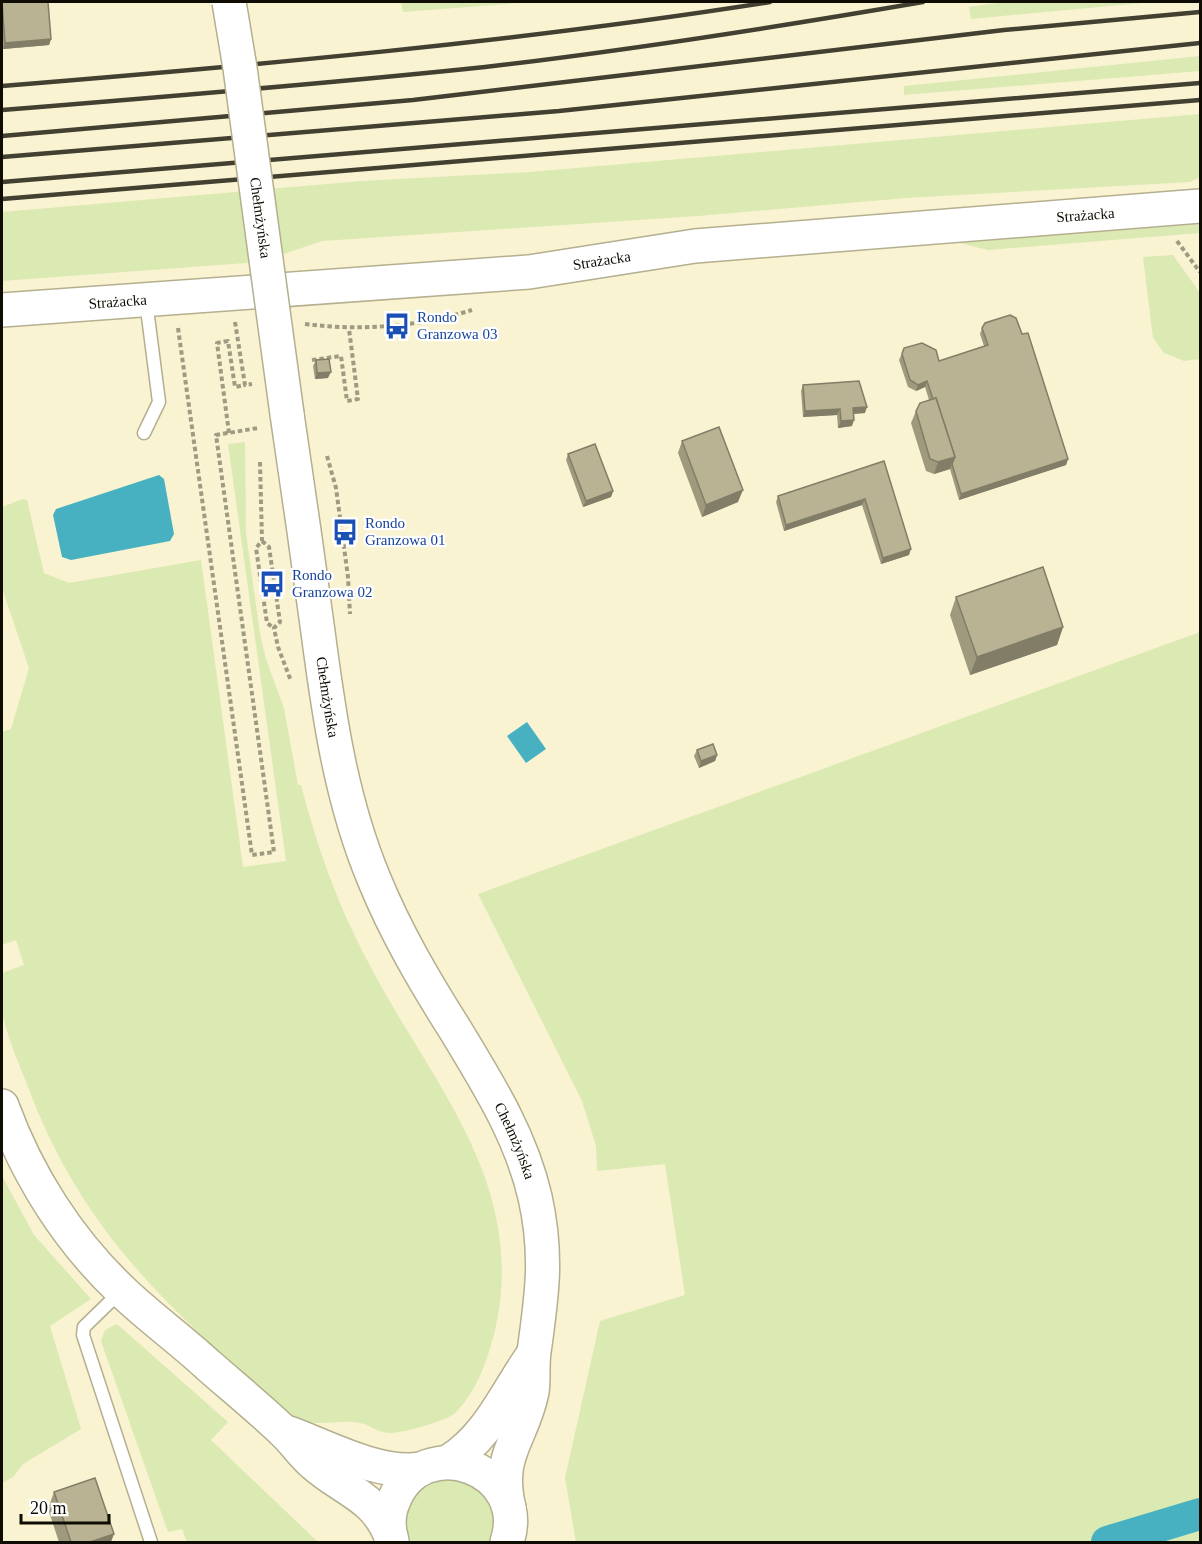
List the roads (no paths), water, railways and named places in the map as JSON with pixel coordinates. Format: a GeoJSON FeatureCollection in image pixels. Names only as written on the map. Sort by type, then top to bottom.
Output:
{"type":"FeatureCollection","features":[{"type":"Feature","properties":{"kind":"street","name":"Chełmżyńska"},"geometry":{"type":"LineString","coordinates":[[228,2],[240,68],[268,420],[345,792],[357,835],[392,921],[502,1110],[518,1143],[530,1178],[539,1216],[543,1269],[540,1317],[533,1354],[532,1393],[505,1468],[508,1533]]}},
{"type":"Feature","properties":{"kind":"street","name":"Strażacka"},"geometry":{"type":"LineString","coordinates":[[2,310],[529,272],[695,246],[1200,206]]}},
{"type":"Feature","properties":{"kind":"street"},"geometry":{"type":"LineString","coordinates":[[2,1106],[31,1172],[53,1207],[90,1257],[121,1290],[285,1432],[314,1465],[368,1501],[381,1516],[392,1540]]}},
{"type":"Feature","properties":{"kind":"street","name":"Chełmżyńska"},"geometry":{"type":"LineString","coordinates":[[392,1540],[389,1519],[393,1502],[401,1486],[434,1466],[459,1455],[476,1440],[533,1354]]}},
{"type":"Feature","properties":{"kind":"street"},"geometry":{"type":"LineString","coordinates":[[285,1432],[382,1467],[402,1471],[461,1463],[474,1467],[496,1484],[508,1533]]}},
{"type":"Feature","properties":{"kind":"lane"},"geometry":{"type":"LineString","coordinates":[[144,433],[159,402],[146,300]]}},
{"type":"Feature","properties":{"kind":"lane"},"geometry":{"type":"LineString","coordinates":[[121,1290],[84,1327],[83,1335],[151,1542]]}},
{"type":"Feature","properties":{"kind":"water"},"geometry":{"type":"Polygon","coordinates":[[[159,475],[164,479],[174,534],[170,541],[71,560],[62,557],[53,515],[56,509],[159,475]]]}},
{"type":"Feature","properties":{"kind":"water"},"geometry":{"type":"Polygon","coordinates":[[[527,722],[546,749],[526,763],[507,736],[527,722]]]}},
{"type":"Feature","properties":{"kind":"waterway"},"geometry":{"type":"LineString","coordinates":[[1107,1542],[1200,1514]]}},
{"type":"Feature","properties":{"kind":"railway"},"geometry":{"type":"LineString","coordinates":[[2,86],[195,70],[483,41],[770,2]]}},
{"type":"Feature","properties":{"kind":"railway"},"geometry":{"type":"LineString","coordinates":[[2,110],[304,85],[485,67],[704,38],[923,2]]}},
{"type":"Feature","properties":{"kind":"railway"},"geometry":{"type":"LineString","coordinates":[[2,136],[413,100],[1004,30],[1200,12]]}},
{"type":"Feature","properties":{"kind":"railway"},"geometry":{"type":"LineString","coordinates":[[2,157],[559,111],[1200,43]]}},
{"type":"Feature","properties":{"kind":"railway"},"geometry":{"type":"LineString","coordinates":[[2,182],[1200,83]]}},
{"type":"Feature","properties":{"kind":"railway"},"geometry":{"type":"LineString","coordinates":[[2,199],[1200,100]]}},
{"type":"Feature","properties":{"kind":"place","name":"Rondo Granzowa 03"},"geometry":{"type":"Point","coordinates":[397,326]}},
{"type":"Feature","properties":{"kind":"place","name":"Rondo Granzowa 01"},"geometry":{"type":"Point","coordinates":[345,532]}},
{"type":"Feature","properties":{"kind":"place","name":"Rondo Granzowa 02"},"geometry":{"type":"Point","coordinates":[272,584]}}]}
